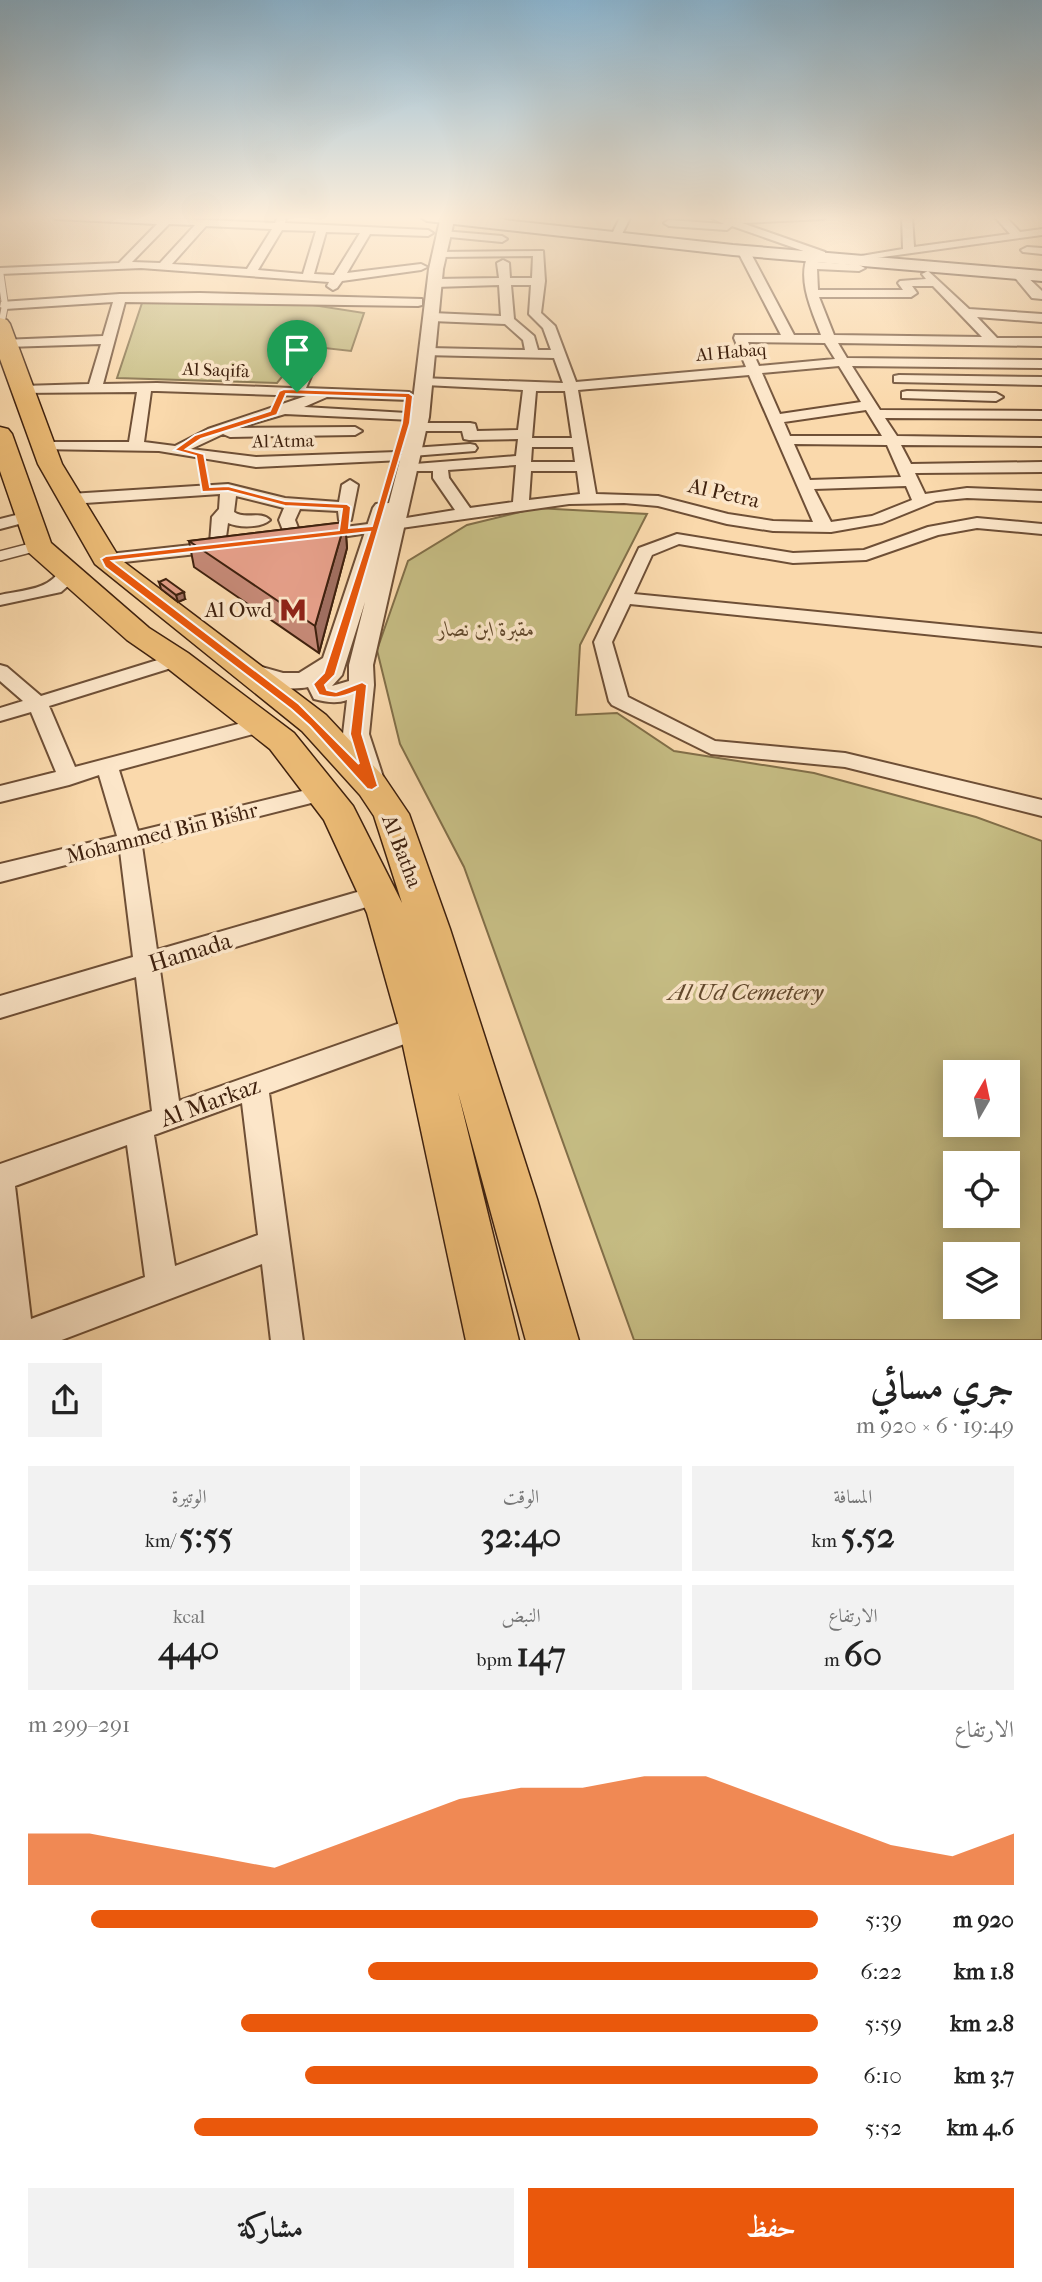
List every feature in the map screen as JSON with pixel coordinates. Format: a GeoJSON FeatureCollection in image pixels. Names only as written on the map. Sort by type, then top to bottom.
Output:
{"type":"FeatureCollection","features":[{"type":"Feature","properties":{"kind":"main road","name":"Al Batha"},"geometry":{"type":"LineString","coordinates":[[3,324],[22,390],[50,464],[109,564],[314,723],[372,786],[391,814],[513,1199],[553,1340]]}},
{"type":"Feature","properties":{"kind":"main road","name":"Al Batha"},"geometry":{"type":"LineString","coordinates":[[4,457],[22,529],[138,634],[177,660],[282,741],[340,816],[387,913],[420,1027],[493,1340]]}},
{"type":"Feature","properties":{"kind":"street"},"geometry":{"type":"LineString","coordinates":[[95,388],[116,298],[131,279]]}},
{"type":"Feature","properties":{"kind":"street"},"geometry":{"type":"LineString","coordinates":[[211,298],[225,279]]}},
{"type":"Feature","properties":{"kind":"street"},"geometry":{"type":"LineString","coordinates":[[322,279],[335,279],[328,300]]}},
{"type":"Feature","properties":{"kind":"street"},"geometry":{"type":"LineString","coordinates":[[412,422],[409,396],[430,279]]}},
{"type":"Feature","properties":{"kind":"street"},"geometry":{"type":"LineString","coordinates":[[500,279],[505,282],[539,281],[535,314],[549,326],[571,386],[589,499]]}},
{"type":"Feature","properties":{"kind":"street"},"geometry":{"type":"LineString","coordinates":[[505,279],[508,320]]}},
{"type":"Feature","properties":{"kind":"street"},"geometry":{"type":"LineString","coordinates":[[758,279],[790,339]]}},
{"type":"Feature","properties":{"kind":"street"},"geometry":{"type":"LineString","coordinates":[[813,279],[812,294],[829,339],[892,441],[921,502]]}},
{"type":"Feature","properties":{"kind":"street"},"geometry":{"type":"LineString","coordinates":[[862,279],[864,294]]}},
{"type":"Feature","properties":{"kind":"street"},"geometry":{"type":"LineString","coordinates":[[932,279],[993,341]]}},
{"type":"Feature","properties":{"kind":"street"},"geometry":{"type":"LineString","coordinates":[[1022,279],[1037,295],[1042,295]]}},
{"type":"Feature","properties":{"kind":"street"},"geometry":{"type":"LineString","coordinates":[[812,294],[911,293],[904,283],[935,282]]}},
{"type":"Feature","properties":{"kind":"street"},"geometry":{"type":"LineString","coordinates":[[3,324],[116,298],[328,300],[508,320],[529,339],[532,351]]}},
{"type":"Feature","properties":{"kind":"street"},"geometry":{"type":"LineString","coordinates":[[362,685],[338,695],[323,693],[319,684],[330,675],[385,526],[405,459],[412,422],[425,381],[429,352],[425,309]]}},
{"type":"Feature","properties":{"kind":"street"},"geometry":{"type":"LineString","coordinates":[[967,313],[1042,318]]}},
{"type":"Feature","properties":{"kind":"street"},"geometry":{"type":"LineString","coordinates":[[3,324],[108,340]]}},
{"type":"Feature","properties":{"kind":"street"},"geometry":{"type":"LineString","coordinates":[[823,527],[740,338],[1042,342]]}},
{"type":"Feature","properties":{"kind":"street"},"geometry":{"type":"LineString","coordinates":[[429,352],[481,369],[532,351],[559,354]]}},
{"type":"Feature","properties":{"kind":"street"},"geometry":{"type":"LineString","coordinates":[[279,412],[314,353]]}},
{"type":"Feature","properties":{"kind":"street","name":"Al Habaq"},"geometry":{"type":"LineString","coordinates":[[425,381],[481,369],[530,388],[845,362],[1042,365]]}},
{"type":"Feature","properties":{"kind":"street"},"geometry":{"type":"LineString","coordinates":[[890,362],[918,414]]}},
{"type":"Feature","properties":{"kind":"street"},"geometry":{"type":"LineString","coordinates":[[899,379],[1042,381]]}},
{"type":"Feature","properties":{"kind":"street"},"geometry":{"type":"LineString","coordinates":[[990,380],[1013,442]]}},
{"type":"Feature","properties":{"kind":"street"},"geometry":{"type":"LineString","coordinates":[[136,446],[145,387]]}},
{"type":"Feature","properties":{"kind":"street","name":"Al Saqifa"},"geometry":{"type":"LineString","coordinates":[[22,390],[145,387],[409,396]]}},
{"type":"Feature","properties":{"kind":"street"},"geometry":{"type":"LineString","coordinates":[[521,506],[530,388]]}},
{"type":"Feature","properties":{"kind":"street"},"geometry":{"type":"LineString","coordinates":[[178,450],[208,434],[279,412],[326,393]]}},
{"type":"Feature","properties":{"kind":"street"},"geometry":{"type":"LineString","coordinates":[[358,416],[365,413],[371,394]]}},
{"type":"Feature","properties":{"kind":"street"},"geometry":{"type":"LineString","coordinates":[[907,395],[996,397]]}},
{"type":"Feature","properties":{"kind":"street"},"geometry":{"type":"LineString","coordinates":[[775,419],[872,409],[918,414],[1042,415]]}},
{"type":"Feature","properties":{"kind":"street"},"geometry":{"type":"LineString","coordinates":[[279,412],[358,416],[470,427],[470,442],[480,463]]}},
{"type":"Feature","properties":{"kind":"street"},"geometry":{"type":"LineString","coordinates":[[302,433],[311,413]]}},
{"type":"Feature","properties":{"kind":"street"},"geometry":{"type":"LineString","coordinates":[[358,416],[355,431],[364,458]]}},
{"type":"Feature","properties":{"kind":"street"},"geometry":{"type":"LineString","coordinates":[[208,434],[355,431]]}},
{"type":"Feature","properties":{"kind":"street"},"geometry":{"type":"LineString","coordinates":[[253,495],[267,433]]}},
{"type":"Feature","properties":{"kind":"street"},"geometry":{"type":"LineString","coordinates":[[405,459],[497,435],[579,442]]}},
{"type":"Feature","properties":{"kind":"street"},"geometry":{"type":"LineString","coordinates":[[497,435],[500,462]]}},
{"type":"Feature","properties":{"kind":"street"},"geometry":{"type":"LineString","coordinates":[[785,440],[1013,442],[1040,446]]}},
{"type":"Feature","properties":{"kind":"street","name":"Al Atma"},"geometry":{"type":"LineString","coordinates":[[43,446],[136,446],[178,450],[203,472],[364,458],[405,459]]}},
{"type":"Feature","properties":{"kind":"street"},"geometry":{"type":"LineString","coordinates":[[405,459],[440,466],[500,462],[583,466]]}},
{"type":"Feature","properties":{"kind":"street"},"geometry":{"type":"LineString","coordinates":[[440,466],[441,478],[466,514]]}},
{"type":"Feature","properties":{"kind":"street"},"geometry":{"type":"LineString","coordinates":[[805,485],[908,475],[1042,467]]}},
{"type":"Feature","properties":{"kind":"street"},"geometry":{"type":"LineString","coordinates":[[70,499],[203,472],[228,489],[294,504],[347,507]]}},
{"type":"Feature","properties":{"kind":"street"},"geometry":{"type":"LineString","coordinates":[[343,532],[350,485]]}},
{"type":"Feature","properties":{"kind":"street"},"geometry":{"type":"LineString","coordinates":[[106,559],[225,546],[219,517],[227,510],[228,489]]}},
{"type":"Feature","properties":{"kind":"street","name":"Al Petra"},"geometry":{"type":"LineString","coordinates":[[294,504],[287,520],[288,538],[589,499],[658,500],[727,519],[773,526],[823,527],[876,520],[933,497],[967,493],[1042,496]]}},
{"type":"Feature","properties":{"kind":"street"},"geometry":{"type":"LineString","coordinates":[[224,513],[236,521],[262,520]]}},
{"type":"Feature","properties":{"kind":"street"},"geometry":{"type":"LineString","coordinates":[[1042,529],[977,523],[934,531],[866,555],[793,558],[677,539],[645,552],[603,642],[619,701],[710,747],[845,760],[1042,808]]}},
{"type":"Feature","properties":{"kind":"street"},"geometry":{"type":"LineString","coordinates":[[372,786],[356,734],[362,685],[360,665],[385,526]]}},
{"type":"Feature","properties":{"kind":"street"},"geometry":{"type":"LineString","coordinates":[[0,600],[55,588],[68,578],[67,572]]}},
{"type":"Feature","properties":{"kind":"street"},"geometry":{"type":"LineString","coordinates":[[624,598],[1042,640]]}},
{"type":"Feature","properties":{"kind":"street"},"geometry":{"type":"LineString","coordinates":[[248,671],[284,682],[305,681],[323,671],[335,659]]}},
{"type":"Feature","properties":{"kind":"street"},"geometry":{"type":"LineString","coordinates":[[0,715],[177,660]]}},
{"type":"Feature","properties":{"kind":"street"},"geometry":{"type":"LineString","coordinates":[[0,671],[38,704],[69,778]]}},
{"type":"Feature","properties":{"kind":"street"},"geometry":{"type":"LineString","coordinates":[[0,794],[108,768],[261,725]]}},
{"type":"Feature","properties":{"kind":"street"},"geometry":{"type":"LineString","coordinates":[[108,768],[130,840],[167,1118]]}},
{"type":"Feature","properties":{"kind":"street","name":"Mohammed Bin Bishr"},"geometry":{"type":"LineString","coordinates":[[0,873],[323,793]]}},
{"type":"Feature","properties":{"kind":"street","name":"Hamada"},"geometry":{"type":"LineString","coordinates":[[0,1007],[378,895]]}},
{"type":"Feature","properties":{"kind":"street","name":"Al Markaz"},"geometry":{"type":"LineString","coordinates":[[0,1179],[420,1027]]}},
{"type":"Feature","properties":{"kind":"street"},"geometry":{"type":"LineString","coordinates":[[254,1087],[287,1340]]}},
{"type":"Feature","properties":{"kind":"street"},"geometry":{"type":"LineString","coordinates":[[139,1128],[162,1286]]}},
{"type":"Feature","properties":{"kind":"street"},"geometry":{"type":"LineString","coordinates":[[0,1179],[17,1340],[275,1244]]}},
{"type":"Feature","properties":{"kind":"lane","name":"Al Batha"},"geometry":{"type":"LineString","coordinates":[[0,279],[3,324]]}},
{"type":"Feature","properties":{"kind":"lane"},"geometry":{"type":"LineString","coordinates":[[0,556],[22,529]]}},
{"type":"Feature","properties":{"kind":"green space"},"geometry":{"type":"Polygon","coordinates":[[[197,300],[300,303],[364,313],[351,351],[307,346],[277,383],[117,378],[142,303],[197,300]]]}},
{"type":"Feature","properties":{"kind":"green space","name":"Al Ud Cemetery"},"geometry":{"type":"Polygon","coordinates":[[[536,508],[647,514],[580,645],[576,715],[617,713],[674,751],[814,773],[976,817],[1042,841],[1042,1340],[634,1340],[464,867],[400,744],[377,650],[408,561],[467,525],[536,508]]]}},
{"type":"Feature","properties":{"kind":"building"},"geometry":{"type":"Polygon","coordinates":[[[345,522],[315,626],[189,541],[345,522]]]}},
{"type":"Feature","properties":{"kind":"building"},"geometry":{"type":"Polygon","coordinates":[[[166,579],[184,592],[176,595],[159,582],[166,579]]]}},
{"type":"Feature","properties":{"kind":"place","name":"Al Owd"},"geometry":{"type":"Point","coordinates":[293,610]}},
{"type":"Feature","properties":{"kind":"route"},"geometry":{"type":"LineString","coordinates":[[297,392],[284,391],[274,413],[198,437],[178,450],[200,454],[205,490],[228,489],[285,503],[347,507],[343,532],[376,528],[330,675],[319,684],[323,693],[338,695],[362,685],[356,734],[372,786],[314,723],[106,559],[159,554],[363,530],[376,528],[406,423],[409,396],[297,392]]}},
{"type":"Feature","properties":{"kind":"park label","name":"مقبرة ابن نصار"},"geometry":{"type":"Point","coordinates":[486,629]}}]}
